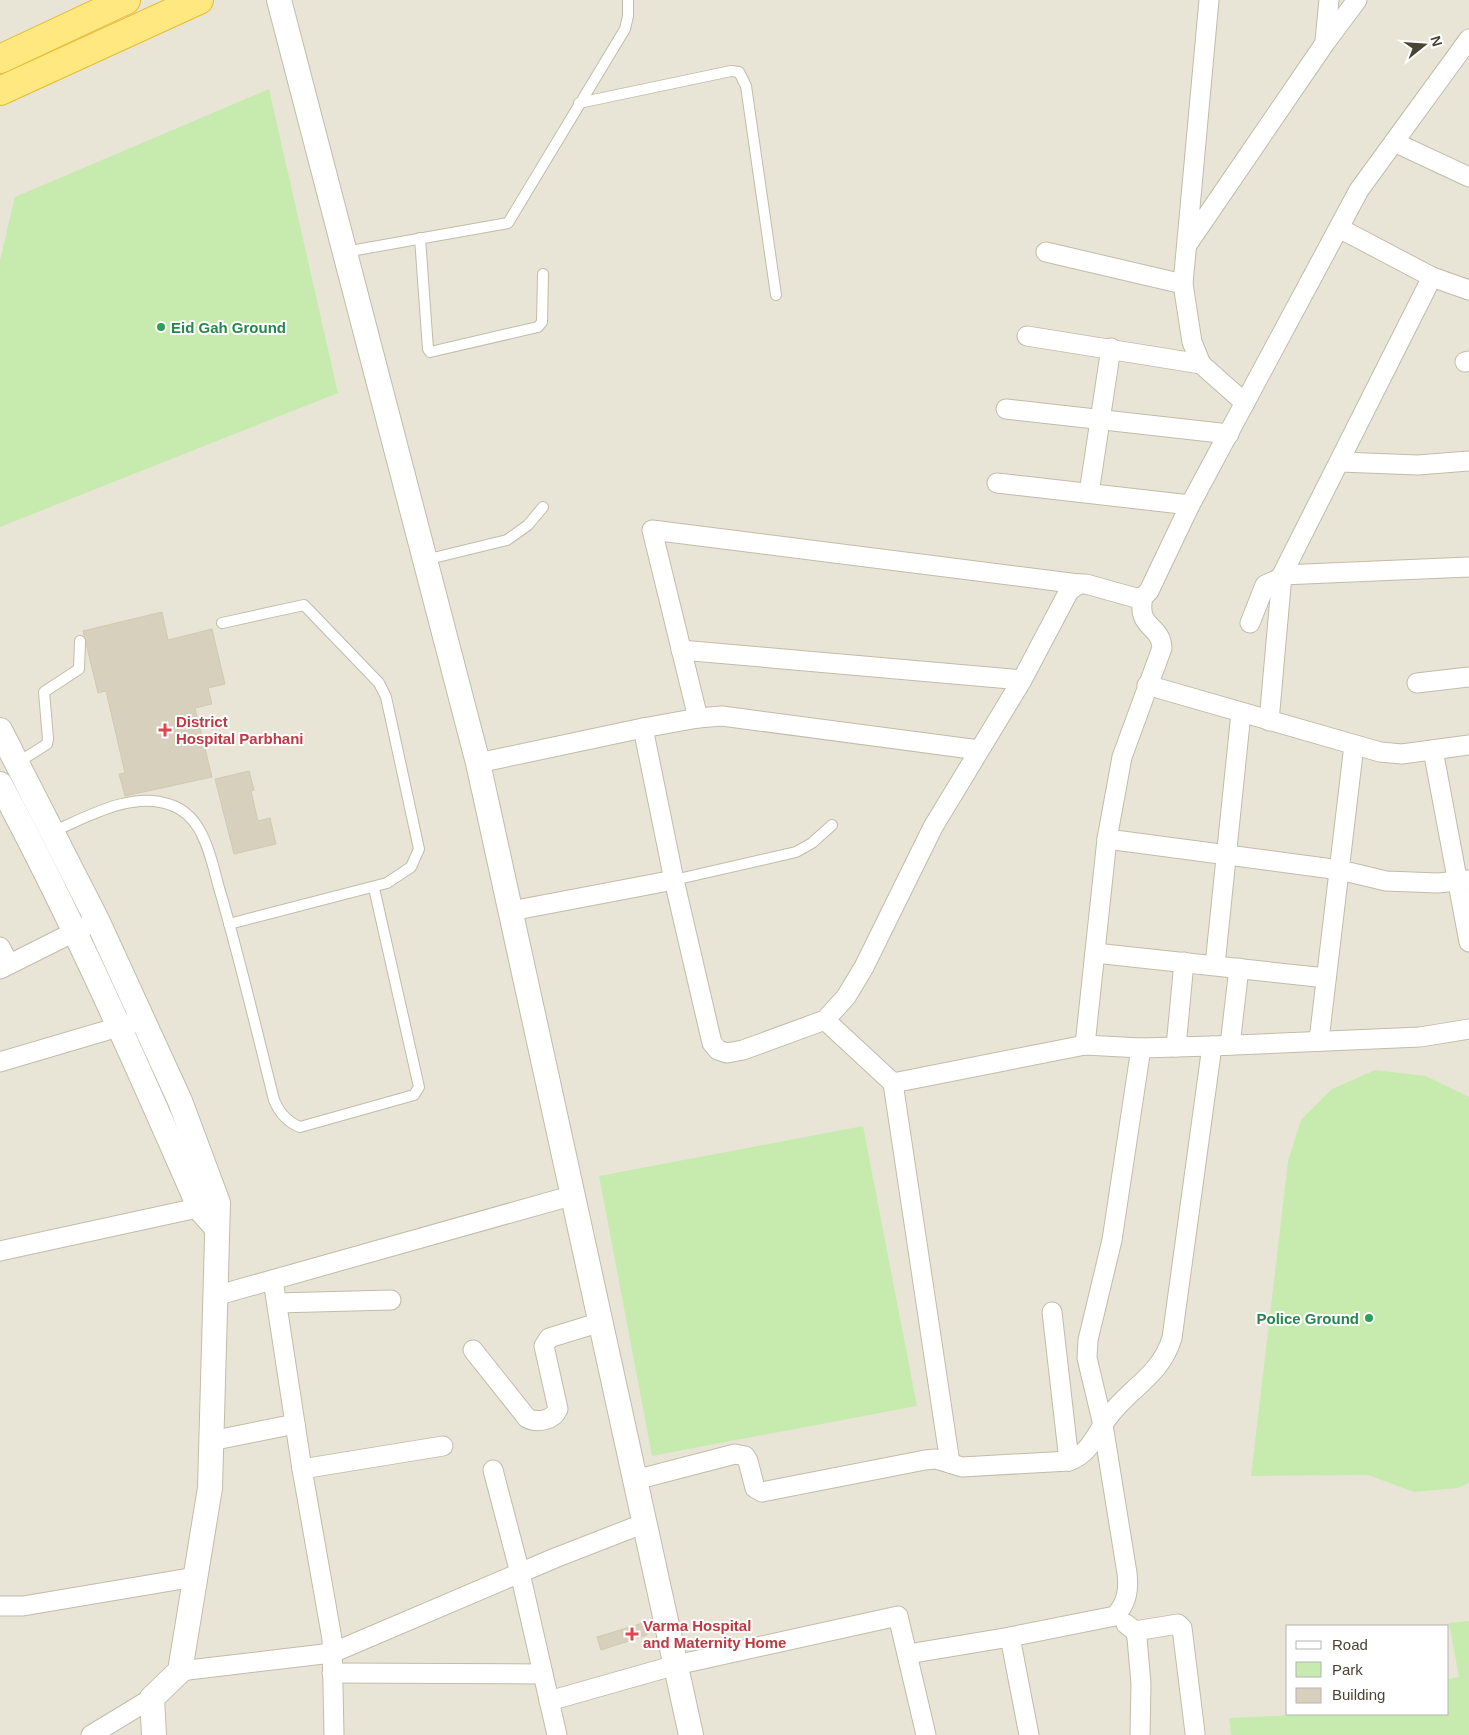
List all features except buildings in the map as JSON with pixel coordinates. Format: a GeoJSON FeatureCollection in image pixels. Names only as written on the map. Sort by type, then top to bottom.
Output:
{"type":"FeatureCollection","features":[{"type":"Feature","properties":{"kind":"highway"},"geometry":{"type":"LineString","coordinates":[[0,59],[126,0]]}},
{"type":"Feature","properties":{"kind":"highway"},"geometry":{"type":"LineString","coordinates":[[0,91],[200,0]]}},
{"type":"Feature","properties":{"kind":"street"},"geometry":{"type":"LineString","coordinates":[[279,0],[478,762],[691,1735]]}},
{"type":"Feature","properties":{"kind":"street"},"geometry":{"type":"LineString","coordinates":[[1209,0],[1183,284],[1192,342],[1201,364],[1245,403]]}},
{"type":"Feature","properties":{"kind":"street"},"geometry":{"type":"LineString","coordinates":[[1325,43],[1329,0]]}},
{"type":"Feature","properties":{"kind":"street"},"geometry":{"type":"LineString","coordinates":[[1186,246],[1325,43],[1357,0]]}},
{"type":"Feature","properties":{"kind":"street"},"geometry":{"type":"LineString","coordinates":[[698,718],[652,530],[1086,584],[1136,598],[1143,597],[1149,591],[1190,505],[1359,190],[1469,39]]}},
{"type":"Feature","properties":{"kind":"street"},"geometry":{"type":"LineString","coordinates":[[1394,142],[1469,177]]}},
{"type":"Feature","properties":{"kind":"street"},"geometry":{"type":"LineString","coordinates":[[1339,228],[1432,277],[1469,290]]}},
{"type":"Feature","properties":{"kind":"street"},"geometry":{"type":"LineString","coordinates":[[1046,252],[1183,284]]}},
{"type":"Feature","properties":{"kind":"street"},"geometry":{"type":"LineString","coordinates":[[1269,721],[1282,576],[1432,277]]}},
{"type":"Feature","properties":{"kind":"street"},"geometry":{"type":"LineString","coordinates":[[1027,336],[1201,364]]}},
{"type":"Feature","properties":{"kind":"street"},"geometry":{"type":"LineString","coordinates":[[1089,493],[1111,348]]}},
{"type":"Feature","properties":{"kind":"street"},"geometry":{"type":"LineString","coordinates":[[1006,409],[1229,434]]}},
{"type":"Feature","properties":{"kind":"street"},"geometry":{"type":"LineString","coordinates":[[1340,462],[1418,465],[1469,461]]}},
{"type":"Feature","properties":{"kind":"street"},"geometry":{"type":"LineString","coordinates":[[997,483],[1190,505]]}},
{"type":"Feature","properties":{"kind":"street"},"geometry":{"type":"LineString","coordinates":[[1250,623],[1265,585],[1282,576],[1469,567]]}},
{"type":"Feature","properties":{"kind":"street"},"geometry":{"type":"LineString","coordinates":[[643,728],[674,880],[712,1044],[718,1050],[727,1053],[743,1050],[825,1020],[846,998],[864,966],[933,827],[1022,680],[1069,591],[1079,584]]}},
{"type":"Feature","properties":{"kind":"street"},"geometry":{"type":"LineString","coordinates":[[1085,1046],[1107,838],[1122,757],[1162,648],[1159,635],[1147,624],[1142,615],[1143,597]]}},
{"type":"Feature","properties":{"kind":"street"},"geometry":{"type":"LineString","coordinates":[[681,650],[1022,680]]}},
{"type":"Feature","properties":{"kind":"street"},"geometry":{"type":"LineString","coordinates":[[1417,683],[1469,677]]}},
{"type":"Feature","properties":{"kind":"street"},"geometry":{"type":"LineString","coordinates":[[1147,685],[1380,752],[1402,754],[1469,745]]}},
{"type":"Feature","properties":{"kind":"street"},"geometry":{"type":"LineString","coordinates":[[1215,965],[1241,713]]}},
{"type":"Feature","properties":{"kind":"street"},"geometry":{"type":"LineString","coordinates":[[478,762],[643,728],[698,718],[722,716],[979,750]]}},
{"type":"Feature","properties":{"kind":"street"},"geometry":{"type":"LineString","coordinates":[[1319,1040],[1354,745]]}},
{"type":"Feature","properties":{"kind":"street"},"geometry":{"type":"LineString","coordinates":[[7,749],[42,837],[74,931],[180,1101],[216,1227],[210,1488],[180,1671],[152,1698],[91,1735]]}},
{"type":"Feature","properties":{"kind":"street"},"geometry":{"type":"LineString","coordinates":[[1433,750],[1463,881],[1469,942]]}},
{"type":"Feature","properties":{"kind":"street"},"geometry":{"type":"LineString","coordinates":[[0,784],[42,837],[97,920],[132,1024],[157,1110],[209,1206]]}},
{"type":"Feature","properties":{"kind":"street"},"geometry":{"type":"LineString","coordinates":[[1107,838],[1340,870],[1386,881],[1463,881]]}},
{"type":"Feature","properties":{"kind":"street"},"geometry":{"type":"LineString","coordinates":[[511,911],[674,880]]}},
{"type":"Feature","properties":{"kind":"street"},"geometry":{"type":"LineString","coordinates":[[0,947],[4,967],[97,920]]}},
{"type":"Feature","properties":{"kind":"street"},"geometry":{"type":"LineString","coordinates":[[1095,953],[1326,978]]}},
{"type":"Feature","properties":{"kind":"street"},"geometry":{"type":"LineString","coordinates":[[1176,1048],[1184,962]]}},
{"type":"Feature","properties":{"kind":"street"},"geometry":{"type":"LineString","coordinates":[[635,1480],[735,1454],[744,1456],[748,1461],[755,1488],[762,1492],[925,1460],[936,1459],[962,1467],[1069,1462],[1086,1452],[1110,1415],[1158,1368],[1167,1354],[1172,1338],[1221,1046],[1239,968]]}},
{"type":"Feature","properties":{"kind":"street"},"geometry":{"type":"LineString","coordinates":[[825,1020],[893,1083],[950,1463]]}},
{"type":"Feature","properties":{"kind":"street"},"geometry":{"type":"LineString","coordinates":[[0,1062],[132,1024]]}},
{"type":"Feature","properties":{"kind":"street"},"geometry":{"type":"LineString","coordinates":[[893,1083],[1085,1046],[1176,1048],[1319,1040],[1420,1037],[1469,1029]]}},
{"type":"Feature","properties":{"kind":"street"},"geometry":{"type":"LineString","coordinates":[[908,1654],[1010,1637],[1115,1616],[1123,1608],[1128,1584],[1104,1425],[1088,1370],[1087,1348],[1112,1240],[1141,1048]]}},
{"type":"Feature","properties":{"kind":"street"},"geometry":{"type":"LineString","coordinates":[[157,1110],[180,1101]]}},
{"type":"Feature","properties":{"kind":"street"},"geometry":{"type":"LineString","coordinates":[[215,1296],[574,1194]]}},
{"type":"Feature","properties":{"kind":"street"},"geometry":{"type":"LineString","coordinates":[[0,1251],[209,1206]]}},
{"type":"Feature","properties":{"kind":"street"},"geometry":{"type":"LineString","coordinates":[[273,1280],[302,1469],[332,1638],[334,1735]]}},
{"type":"Feature","properties":{"kind":"street"},"geometry":{"type":"LineString","coordinates":[[276,1303],[391,1300]]}},
{"type":"Feature","properties":{"kind":"street"},"geometry":{"type":"LineString","coordinates":[[1052,1312],[1069,1462]]}},
{"type":"Feature","properties":{"kind":"street"},"geometry":{"type":"LineString","coordinates":[[473,1350],[527,1418],[536,1422],[552,1417],[558,1409],[544,1346],[545,1342],[549,1338],[601,1322]]}},
{"type":"Feature","properties":{"kind":"street"},"geometry":{"type":"LineString","coordinates":[[211,1440],[295,1424]]}},
{"type":"Feature","properties":{"kind":"street"},"geometry":{"type":"LineString","coordinates":[[302,1469],[442,1446]]}},
{"type":"Feature","properties":{"kind":"street"},"geometry":{"type":"LineString","coordinates":[[493,1470],[520,1573],[557,1735]]}},
{"type":"Feature","properties":{"kind":"street"},"geometry":{"type":"LineString","coordinates":[[180,1671],[332,1653],[520,1573],[645,1523]]}},
{"type":"Feature","properties":{"kind":"street"},"geometry":{"type":"LineString","coordinates":[[0,1606],[22,1606],[195,1577]]}},
{"type":"Feature","properties":{"kind":"street"},"geometry":{"type":"LineString","coordinates":[[549,1701],[676,1665],[898,1616],[926,1735]]}},
{"type":"Feature","properties":{"kind":"street"},"geometry":{"type":"LineString","coordinates":[[1115,1616],[1135,1631],[1178,1624],[1182,1628],[1195,1733]]}},
{"type":"Feature","properties":{"kind":"street"},"geometry":{"type":"LineString","coordinates":[[1135,1631],[1141,1684],[1140,1735]]}},
{"type":"Feature","properties":{"kind":"street"},"geometry":{"type":"LineString","coordinates":[[1010,1637],[1029,1735]]}},
{"type":"Feature","properties":{"kind":"street"},"geometry":{"type":"LineString","coordinates":[[332,1673],[543,1674]]}},
{"type":"Feature","properties":{"kind":"street"},"geometry":{"type":"LineString","coordinates":[[152,1698],[154,1735]]}},
{"type":"Feature","properties":{"kind":"lane"},"geometry":{"type":"LineString","coordinates":[[344,252],[508,223],[624,29],[628,16],[628,0]]}},
{"type":"Feature","properties":{"kind":"lane"},"geometry":{"type":"LineString","coordinates":[[579,102],[731,71],[739,72],[746,86],[776,295]]}},
{"type":"Feature","properties":{"kind":"lane"},"geometry":{"type":"LineString","coordinates":[[420,238],[428,348],[430,352],[538,327],[542,322],[543,274]]}},
{"type":"Feature","properties":{"kind":"lane"},"geometry":{"type":"LineString","coordinates":[[425,560],[507,540],[528,525],[543,507]]}},
{"type":"Feature","properties":{"kind":"lane"},"geometry":{"type":"LineString","coordinates":[[222,623],[304,605],[384,689],[419,849],[411,867],[403,874],[374,888],[230,924]]}},
{"type":"Feature","properties":{"kind":"lane"},"geometry":{"type":"LineString","coordinates":[[7,749],[46,744],[48,739],[44,692],[79,669],[80,641]]}},
{"type":"Feature","properties":{"kind":"lane"},"geometry":{"type":"LineString","coordinates":[[42,837],[115,806],[156,801],[172,805],[193,820],[200,830],[230,924],[274,1100],[278,1110],[294,1125],[306,1126],[414,1095],[417,1092],[418,1087],[374,888]]}},
{"type":"Feature","properties":{"kind":"lane"},"geometry":{"type":"LineString","coordinates":[[674,880],[796,852],[812,844],[832,825]]}},
{"type":"Feature","properties":{"kind":"shaded area"},"geometry":{"type":"Polygon","coordinates":[[[0,0],[1469,0],[1469,1735],[0,1735],[0,0]]]}},
{"type":"Feature","properties":{"kind":"green space","name":"Eid Gah Ground"},"geometry":{"type":"Polygon","coordinates":[[[269,89],[338,393],[0,527],[0,260],[15,197],[269,89]]]}},
{"type":"Feature","properties":{"kind":"green space","name":"Police Ground"},"geometry":{"type":"Polygon","coordinates":[[[1375,1070],[1426,1076],[1469,1097],[1469,1483],[1458,1488],[1414,1492],[1368,1475],[1251,1476],[1288,1161],[1301,1120],[1332,1089],[1375,1070]]]}},
{"type":"Feature","properties":{"kind":"green space"},"geometry":{"type":"Polygon","coordinates":[[[863,1126],[917,1406],[652,1456],[599,1176],[863,1126]]]}},
{"type":"Feature","properties":{"kind":"green space"},"geometry":{"type":"Polygon","coordinates":[[[1469,1621],[1469,1735],[1231,1735],[1229,1718],[1295,1715],[1449,1715],[1449,1679],[1459,1677],[1449,1623],[1469,1621]]]}},
{"type":"Feature","properties":{"kind":"place","name":"Eid Gah Ground"},"geometry":{"type":"Point","coordinates":[161,327]}},
{"type":"Feature","properties":{"kind":"place","name":"District Hospital Parbhani"},"geometry":{"type":"Point","coordinates":[165,730]}},
{"type":"Feature","properties":{"kind":"place","name":"Police Ground"},"geometry":{"type":"Point","coordinates":[1369,1318]}},
{"type":"Feature","properties":{"kind":"place","name":"Varma Hospital and Maternity Home"},"geometry":{"type":"Point","coordinates":[632,1634]}}]}
